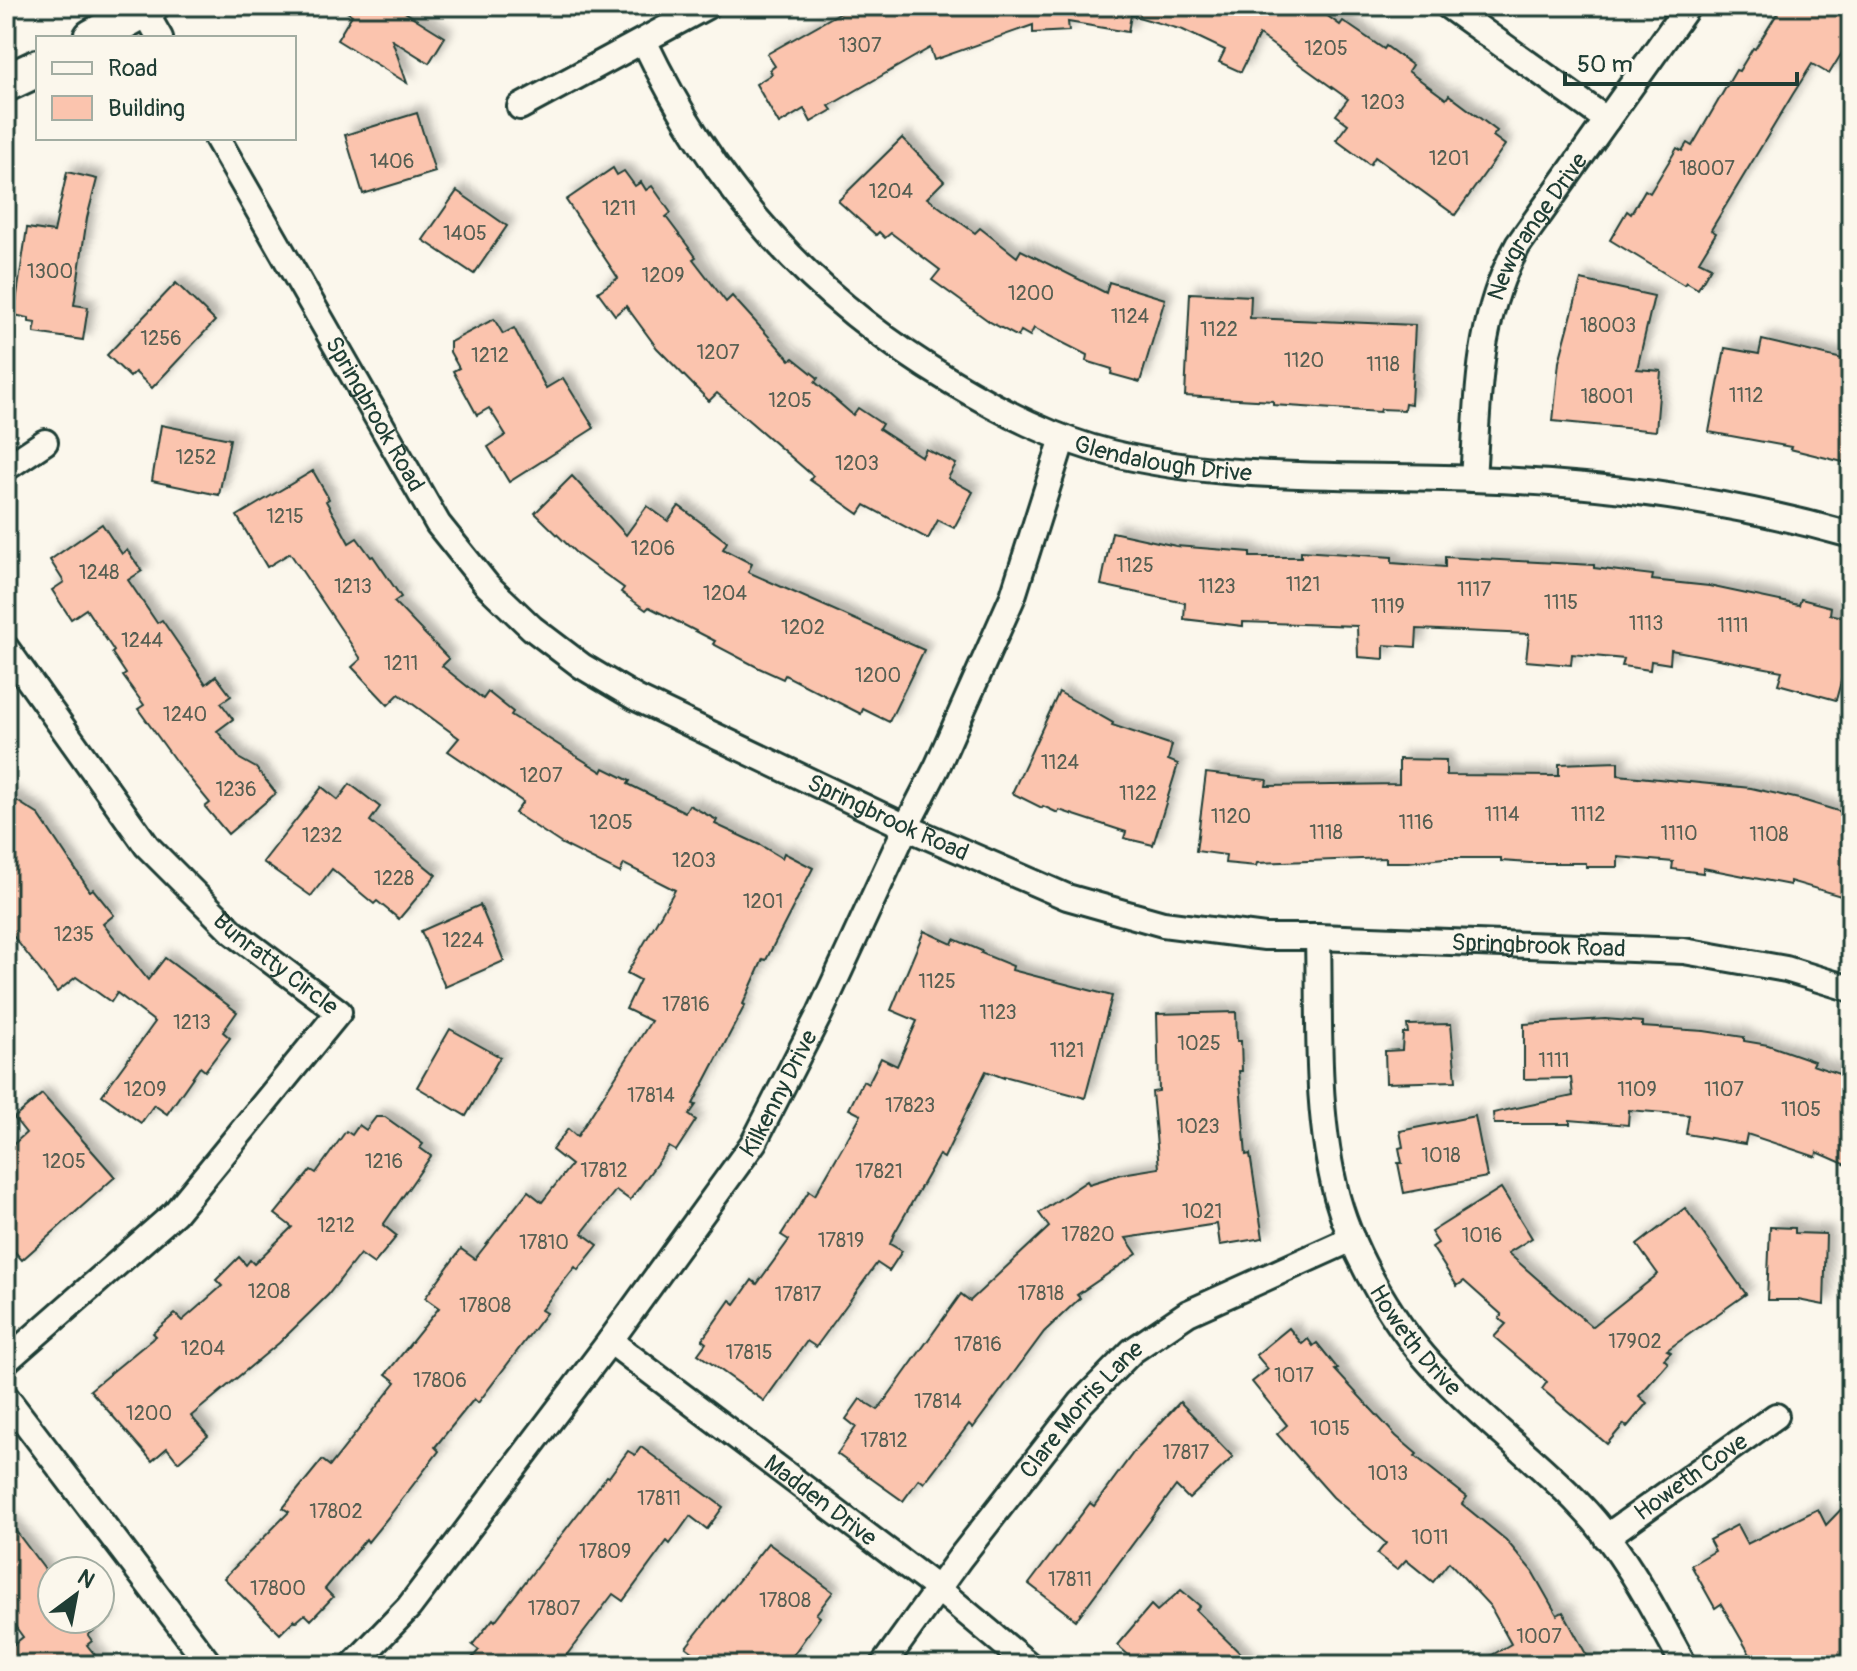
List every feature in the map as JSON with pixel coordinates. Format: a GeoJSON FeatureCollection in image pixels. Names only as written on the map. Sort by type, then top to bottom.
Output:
{"type":"FeatureCollection","features":[{"type":"Feature","properties":{"kind":"street"},"geometry":{"type":"LineString","coordinates":[[520,107],[707,6]]}},
{"type":"Feature","properties":{"kind":"street"},"geometry":{"type":"LineString","coordinates":[[1448,6],[1607,120]]}},
{"type":"Feature","properties":{"kind":"street","name":"Newgrange Drive"},"geometry":{"type":"LineString","coordinates":[[1473,479],[1483,344],[1490,308],[1502,275],[1518,245],[1688,6]]}},
{"type":"Feature","properties":{"kind":"street"},"geometry":{"type":"LineString","coordinates":[[98,36],[151,18]]}},
{"type":"Feature","properties":{"kind":"street","name":"Glendalough Drive"},"geometry":{"type":"LineString","coordinates":[[644,41],[701,145],[744,205],[793,261],[852,315],[911,358],[1000,411],[1063,438],[1112,453],[1257,475],[1473,479],[1676,495],[1794,519],[1851,535]]}},
{"type":"Feature","properties":{"kind":"street"},"geometry":{"type":"LineString","coordinates":[[6,83],[36,69]]}},
{"type":"Feature","properties":{"kind":"street","name":"Springbrook Road"},"geometry":{"type":"LineString","coordinates":[[218,140],[438,524],[487,585],[532,628],[582,666],[636,698],[906,827],[1067,897],[1163,924],[1265,937],[1684,951],[1786,969],[1851,989]]}},
{"type":"Feature","properties":{"kind":"street","name":"Kilkenny Drive"},"geometry":{"type":"LineString","coordinates":[[353,1665],[409,1607],[610,1341],[754,1142],[820,1013],[937,767],[1013,596],[1063,438]]}},
{"type":"Feature","properties":{"kind":"street"},"geometry":{"type":"LineString","coordinates":[[6,468],[45,442]]}},
{"type":"Feature","properties":{"kind":"street","name":"Bunratty Circle"},"geometry":{"type":"LineString","coordinates":[[6,648],[147,846],[234,933],[339,1012],[175,1213],[6,1361]]}},
{"type":"Feature","properties":{"kind":"street","name":"Howeth Drive"},"geometry":{"type":"LineString","coordinates":[[1318,937],[1323,1118],[1337,1197],[1352,1239],[1389,1310],[1438,1373],[1579,1504],[1630,1567],[1684,1665]]}},
{"type":"Feature","properties":{"kind":"street","name":"Clare Morris Lane"},"geometry":{"type":"LineString","coordinates":[[883,1665],[1081,1403],[1132,1351],[1188,1313],[1352,1239]]}},
{"type":"Feature","properties":{"kind":"street","name":"Madden Drive"},"geometry":{"type":"LineString","coordinates":[[610,1341],[938,1589],[1029,1665]]}},
{"type":"Feature","properties":{"kind":"street"},"geometry":{"type":"LineString","coordinates":[[6,1397],[210,1665]]}},
{"type":"Feature","properties":{"kind":"street","name":"Howeth Cove"},"geometry":{"type":"LineString","coordinates":[[1606,1537],[1776,1416]]}},
{"type":"Feature","properties":{"kind":"building"},"geometry":{"type":"Polygon","coordinates":[[[337,6],[395,6],[445,37],[429,63],[392,40],[407,83],[337,40],[352,15],[337,6]]]}},
{"type":"Feature","properties":{"kind":"building"},"geometry":{"type":"Polygon","coordinates":[[[852,6],[1314,6],[1340,25],[1343,21],[1384,49],[1386,46],[1412,65],[1408,71],[1446,99],[1449,95],[1497,131],[1493,136],[1505,145],[1455,215],[1375,157],[1370,165],[1336,140],[1348,124],[1336,115],[1348,99],[1259,35],[1241,72],[1219,62],[1225,50],[1183,30],[1131,15],[1128,32],[1068,22],[1069,31],[1033,33],[1033,25],[934,60],[930,48],[829,106],[832,110],[811,122],[804,109],[779,124],[756,84],[772,74],[770,70],[775,66],[767,54],[852,6]]]}},
{"type":"Feature","properties":{"kind":"building"},"geometry":{"type":"Polygon","coordinates":[[[1782,6],[1831,6],[1851,19],[1851,38],[1829,74],[1812,64],[1711,230],[1716,233],[1699,261],[1711,267],[1698,289],[1686,282],[1684,285],[1610,240],[1627,211],[1631,214],[1645,190],[1650,193],[1677,148],[1682,151],[1687,143],[1692,146],[1736,70],[1739,71],[1755,49],[1782,6]]]}},
{"type":"Feature","properties":{"kind":"building"},"geometry":{"type":"Polygon","coordinates":[[[417,113],[435,172],[363,194],[345,135],[417,113]]]}},
{"type":"Feature","properties":{"kind":"building"},"geometry":{"type":"Polygon","coordinates":[[[902,138],[944,181],[927,198],[975,233],[980,228],[1017,257],[1021,250],[1106,293],[1109,282],[1165,299],[1140,382],[1111,374],[1112,369],[1086,361],[1087,355],[1034,328],[1030,336],[1021,331],[1018,337],[990,322],[932,280],[940,270],[891,233],[885,238],[879,232],[876,235],[838,201],[902,138]]]}},
{"type":"Feature","properties":{"kind":"building"},"geometry":{"type":"Polygon","coordinates":[[[613,168],[617,175],[624,171],[635,186],[641,182],[646,190],[652,186],[671,213],[666,217],[726,302],[732,296],[790,360],[793,358],[818,378],[815,382],[853,415],[858,408],[882,424],[879,429],[922,457],[926,449],[956,464],[948,478],[973,492],[954,528],[938,520],[928,539],[865,505],[859,514],[810,480],[813,476],[717,393],[709,401],[657,348],[626,306],[615,315],[598,292],[618,278],[566,200],[613,168]]]}},
{"type":"Feature","properties":{"kind":"building"},"geometry":{"type":"Polygon","coordinates":[[[67,172],[97,179],[87,218],[74,305],[88,307],[83,340],[34,333],[36,323],[14,315],[27,228],[54,232],[67,172]]]}},
{"type":"Feature","properties":{"kind":"building"},"geometry":{"type":"Polygon","coordinates":[[[457,191],[507,226],[474,274],[423,240],[457,191]]]}},
{"type":"Feature","properties":{"kind":"building"},"geometry":{"type":"Polygon","coordinates":[[[1581,280],[1654,296],[1637,369],[1661,371],[1656,431],[1553,421],[1559,362],[1581,280]]]}},
{"type":"Feature","properties":{"kind":"building"},"geometry":{"type":"Polygon","coordinates":[[[176,283],[215,321],[152,388],[135,372],[130,377],[107,355],[176,283]]]}},
{"type":"Feature","properties":{"kind":"building"},"geometry":{"type":"Polygon","coordinates":[[[1190,293],[1251,296],[1250,318],[1415,325],[1411,404],[1405,403],[1404,410],[1381,409],[1380,412],[1185,396],[1190,293]]]}},
{"type":"Feature","properties":{"kind":"building"},"geometry":{"type":"Polygon","coordinates":[[[494,319],[503,334],[514,328],[546,388],[563,378],[594,428],[509,482],[488,447],[506,435],[489,408],[477,415],[453,371],[459,368],[450,352],[450,342],[494,319]]]}},
{"type":"Feature","properties":{"kind":"building"},"geometry":{"type":"Polygon","coordinates":[[[1762,340],[1851,361],[1851,464],[1791,447],[1709,432],[1725,348],[1759,354],[1762,340]]]}},
{"type":"Feature","properties":{"kind":"building"},"geometry":{"type":"Polygon","coordinates":[[[161,425],[230,439],[219,495],[152,481],[161,425]]]}},
{"type":"Feature","properties":{"kind":"building"},"geometry":{"type":"Polygon","coordinates":[[[313,471],[349,543],[357,538],[373,556],[401,597],[394,602],[449,659],[442,666],[483,699],[488,692],[513,712],[511,715],[602,772],[604,768],[630,781],[628,784],[685,812],[689,805],[717,820],[715,824],[782,858],[784,853],[813,868],[766,960],[763,959],[745,1005],[693,1104],[696,1105],[689,1115],[696,1120],[676,1151],[669,1147],[630,1200],[616,1190],[582,1233],[598,1245],[578,1270],[575,1267],[541,1310],[546,1313],[478,1403],[474,1399],[435,1447],[439,1451],[390,1515],[325,1589],[333,1597],[311,1620],[305,1614],[280,1634],[224,1578],[289,1512],[283,1508],[322,1460],[330,1466],[396,1382],[386,1374],[439,1308],[425,1298],[461,1249],[475,1259],[528,1191],[542,1202],[571,1165],[552,1150],[568,1129],[577,1137],[651,1021],[626,1009],[640,980],[627,973],[675,890],[624,864],[620,873],[562,844],[515,813],[523,802],[448,751],[459,738],[399,694],[388,705],[352,667],[361,659],[290,553],[267,567],[237,516],[313,471]]]}},
{"type":"Feature","properties":{"kind":"building"},"geometry":{"type":"Polygon","coordinates":[[[572,476],[626,535],[647,506],[668,521],[679,506],[727,542],[723,549],[752,564],[748,572],[924,650],[889,722],[863,709],[861,714],[785,675],[783,679],[759,668],[649,607],[646,610],[621,592],[624,588],[577,554],[535,513],[572,476]]]}},
{"type":"Feature","properties":{"kind":"building"},"geometry":{"type":"Polygon","coordinates":[[[102,524],[122,554],[127,550],[142,571],[128,580],[157,623],[162,620],[206,684],[216,676],[231,696],[221,703],[233,719],[217,731],[240,759],[256,768],[276,793],[228,834],[205,807],[210,803],[138,709],[144,705],[123,676],[126,674],[112,653],[114,651],[86,609],[71,619],[52,590],[64,582],[50,560],[102,524]]]}},
{"type":"Feature","properties":{"kind":"building"},"geometry":{"type":"Polygon","coordinates":[[[1112,532],[1176,546],[1250,552],[1250,557],[1301,557],[1301,551],[1392,557],[1392,563],[1445,567],[1445,557],[1594,565],[1594,568],[1653,575],[1652,580],[1709,586],[1799,605],[1801,599],[1831,607],[1830,614],[1851,619],[1851,645],[1836,700],[1778,684],[1782,671],[1671,650],[1670,664],[1651,661],[1650,670],[1622,666],[1624,659],[1572,654],[1571,665],[1526,661],[1529,634],[1417,629],[1416,647],[1384,645],[1384,659],[1358,657],[1357,626],[1243,622],[1243,626],[1184,619],[1185,603],[1101,585],[1112,532]]]}},
{"type":"Feature","properties":{"kind":"building"},"geometry":{"type":"Polygon","coordinates":[[[1059,692],[1112,725],[1172,745],[1168,760],[1178,764],[1153,845],[1124,838],[1126,832],[1059,810],[1058,813],[1042,808],[1012,793],[1059,692]]]}},
{"type":"Feature","properties":{"kind":"building"},"geometry":{"type":"Polygon","coordinates":[[[1399,759],[1446,760],[1446,775],[1559,776],[1559,764],[1618,762],[1618,775],[1751,788],[1851,815],[1851,899],[1790,881],[1790,885],[1703,868],[1703,873],[1672,869],[1673,862],[1618,857],[1618,867],[1501,861],[1501,858],[1386,862],[1386,858],[1257,863],[1256,866],[1225,863],[1226,855],[1196,851],[1206,773],[1267,780],[1266,786],[1399,784],[1399,759]]]}},
{"type":"Feature","properties":{"kind":"building"},"geometry":{"type":"Polygon","coordinates":[[[350,784],[380,807],[370,821],[436,875],[399,919],[377,901],[374,904],[332,869],[311,896],[263,862],[322,787],[338,800],[350,784]]]}},
{"type":"Feature","properties":{"kind":"building"},"geometry":{"type":"Polygon","coordinates":[[[6,794],[39,815],[90,891],[93,889],[114,915],[103,924],[148,980],[165,958],[237,1012],[223,1032],[230,1038],[205,1071],[200,1067],[167,1114],[154,1105],[141,1123],[102,1095],[155,1022],[117,993],[111,1002],[76,977],[57,992],[6,927],[6,794]]]}},
{"type":"Feature","properties":{"kind":"building"},"geometry":{"type":"Polygon","coordinates":[[[480,905],[504,961],[445,987],[421,931],[480,905]]]}},
{"type":"Feature","properties":{"kind":"building"},"geometry":{"type":"Polygon","coordinates":[[[924,931],[952,944],[954,939],[982,951],[1013,966],[1012,970],[1112,996],[1085,1098],[986,1071],[944,1158],[939,1155],[894,1234],[890,1244],[902,1251],[889,1271],[877,1263],[816,1347],[807,1341],[764,1401],[698,1354],[706,1343],[702,1340],[730,1300],[735,1304],[752,1280],[757,1284],[789,1240],[781,1235],[809,1191],[815,1195],[861,1115],[849,1109],[863,1081],[868,1084],[881,1058],[897,1066],[917,1021],[891,1010],[924,931]]]}},
{"type":"Feature","properties":{"kind":"building"},"geometry":{"type":"Polygon","coordinates":[[[1236,1012],[1237,1041],[1241,1041],[1242,1071],[1239,1071],[1246,1155],[1250,1154],[1263,1238],[1220,1245],[1217,1224],[1126,1238],[1137,1254],[1077,1295],[1080,1298],[1044,1332],[973,1428],[969,1424],[924,1483],[919,1479],[903,1501],[837,1454],[856,1427],[846,1419],[860,1399],[878,1410],[961,1294],[970,1301],[1049,1227],[1039,1213],[1087,1181],[1089,1184],[1159,1168],[1152,1092],[1159,1091],[1157,1014],[1236,1012]]]}},
{"type":"Feature","properties":{"kind":"building"},"geometry":{"type":"Polygon","coordinates":[[[1605,1019],[1642,1022],[1642,1027],[1744,1037],[1744,1041],[1768,1045],[1851,1078],[1851,1167],[1817,1152],[1816,1157],[1747,1134],[1745,1144],[1686,1134],[1689,1115],[1629,1110],[1628,1125],[1570,1120],[1570,1124],[1494,1124],[1493,1113],[1573,1096],[1571,1078],[1524,1079],[1524,1024],[1605,1019]]]}},
{"type":"Feature","properties":{"kind":"building"},"geometry":{"type":"Polygon","coordinates":[[[1451,1024],[1456,1081],[1386,1083],[1385,1051],[1402,1050],[1403,1033],[1408,1033],[1407,1025],[1451,1024]]]}},
{"type":"Feature","properties":{"kind":"building"},"geometry":{"type":"Polygon","coordinates":[[[450,1029],[500,1057],[466,1116],[417,1087],[450,1029]]]}},
{"type":"Feature","properties":{"kind":"building"},"geometry":{"type":"Polygon","coordinates":[[[42,1094],[115,1177],[22,1260],[6,1242],[6,1151],[26,1133],[14,1118],[42,1094]]]}},
{"type":"Feature","properties":{"kind":"building"},"geometry":{"type":"Polygon","coordinates":[[[1475,1116],[1487,1177],[1404,1193],[1398,1163],[1402,1163],[1399,1148],[1403,1147],[1400,1131],[1475,1116]]]}},
{"type":"Feature","properties":{"kind":"building"},"geometry":{"type":"Polygon","coordinates":[[[376,1117],[385,1117],[423,1144],[420,1148],[431,1156],[383,1225],[397,1236],[374,1264],[360,1254],[328,1295],[279,1343],[191,1416],[208,1436],[178,1462],[167,1448],[152,1461],[90,1390],[156,1336],[153,1333],[175,1314],[182,1321],[222,1286],[216,1280],[239,1257],[246,1265],[250,1260],[254,1264],[292,1227],[275,1214],[311,1170],[316,1173],[346,1131],[352,1135],[359,1125],[366,1130],[376,1117]]]}},
{"type":"Feature","properties":{"kind":"building"},"geometry":{"type":"Polygon","coordinates":[[[1501,1188],[1532,1238],[1508,1253],[1592,1327],[1658,1274],[1637,1245],[1685,1208],[1746,1294],[1667,1350],[1671,1352],[1664,1359],[1668,1363],[1639,1396],[1647,1403],[1627,1427],[1624,1424],[1607,1444],[1542,1389],[1547,1382],[1494,1337],[1506,1324],[1499,1319],[1502,1315],[1464,1281],[1457,1286],[1432,1247],[1438,1243],[1431,1232],[1501,1188]]]}},
{"type":"Feature","properties":{"kind":"building"},"geometry":{"type":"Polygon","coordinates":[[[1770,1227],[1795,1228],[1795,1233],[1826,1234],[1824,1305],[1798,1300],[1767,1300],[1770,1227]]]}},
{"type":"Feature","properties":{"kind":"building"},"geometry":{"type":"Polygon","coordinates":[[[1289,1328],[1302,1344],[1308,1339],[1313,1346],[1317,1343],[1338,1369],[1335,1370],[1396,1436],[1417,1454],[1415,1456],[1467,1497],[1462,1504],[1506,1540],[1532,1571],[1557,1615],[1563,1612],[1592,1665],[1475,1665],[1511,1644],[1490,1606],[1449,1562],[1433,1582],[1406,1560],[1397,1570],[1377,1554],[1386,1543],[1333,1497],[1277,1434],[1287,1425],[1252,1382],[1268,1369],[1256,1355],[1289,1328]]]}},
{"type":"Feature","properties":{"kind":"building"},"geometry":{"type":"Polygon","coordinates":[[[1180,1402],[1233,1457],[1189,1499],[1176,1486],[1076,1620],[1029,1584],[1090,1503],[1094,1506],[1136,1449],[1180,1402]]]}},
{"type":"Feature","properties":{"kind":"building"},"geometry":{"type":"Polygon","coordinates":[[[641,1447],[723,1507],[707,1529],[690,1516],[670,1544],[667,1541],[623,1601],[613,1594],[559,1665],[466,1665],[479,1650],[472,1645],[493,1619],[495,1621],[607,1476],[628,1451],[635,1455],[641,1447]]]}},
{"type":"Feature","properties":{"kind":"building"},"geometry":{"type":"Polygon","coordinates":[[[1851,1499],[1851,1665],[1756,1665],[1721,1604],[1715,1608],[1691,1565],[1715,1551],[1709,1540],[1737,1525],[1747,1544],[1818,1509],[1826,1525],[1851,1499]]]}},
{"type":"Feature","properties":{"kind":"building"},"geometry":{"type":"Polygon","coordinates":[[[6,1518],[36,1558],[36,1635],[88,1635],[92,1641],[87,1645],[103,1665],[18,1665],[7,1650],[23,1637],[6,1614],[6,1518]]]}},
{"type":"Feature","properties":{"kind":"building"},"geometry":{"type":"Polygon","coordinates":[[[768,1543],[833,1592],[816,1614],[820,1617],[786,1665],[710,1665],[686,1647],[768,1543]]]}},
{"type":"Feature","properties":{"kind":"building"},"geometry":{"type":"Polygon","coordinates":[[[1181,1590],[1200,1606],[1196,1610],[1252,1665],[1140,1665],[1117,1645],[1151,1605],[1157,1611],[1181,1590]]]}}]}
